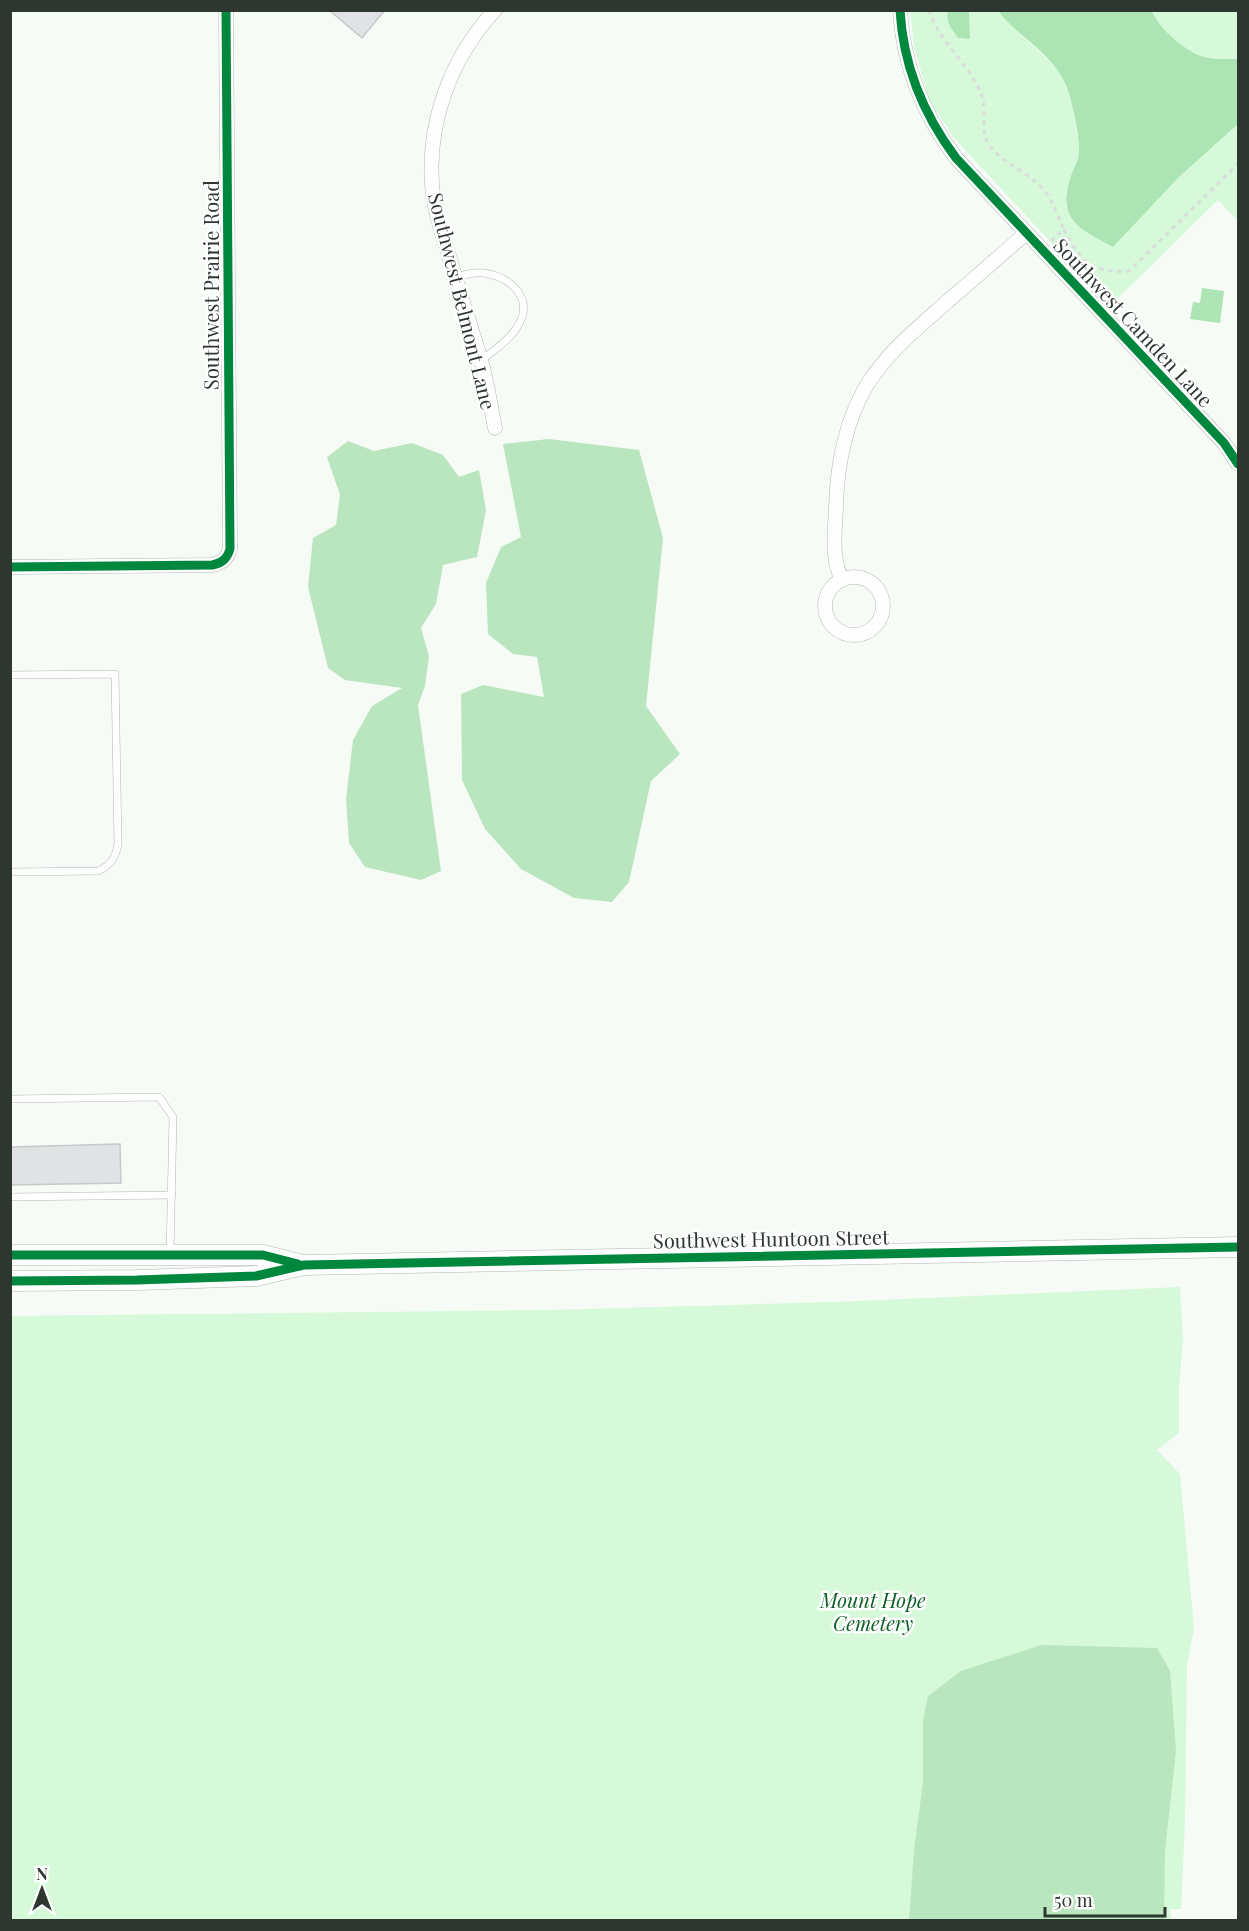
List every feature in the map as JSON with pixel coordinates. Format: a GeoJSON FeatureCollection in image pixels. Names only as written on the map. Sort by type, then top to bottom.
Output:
{"type":"FeatureCollection","features":[{"type":"Feature","properties":{"kind":"main road","name":"Southwest Huntoon Street"},"geometry":{"type":"LineString","coordinates":[[10,1281],[256,1276],[304,1265],[1239,1247]]}},
{"type":"Feature","properties":{"kind":"main road","name":"Southwest Huntoon Street"},"geometry":{"type":"LineString","coordinates":[[10,1256],[170,1254],[263,1256],[304,1265]]}},
{"type":"Feature","properties":{"kind":"street","name":"Southwest Prairie Road"},"geometry":{"type":"LineString","coordinates":[[10,567],[212,565],[222,562],[230,549],[226,10]]}},
{"type":"Feature","properties":{"kind":"street","name":"Southwest Belmont Lane"},"geometry":{"type":"LineString","coordinates":[[495,10],[481,26],[451,75],[440,107],[431,167],[439,222],[481,360],[495,428]]}},
{"type":"Feature","properties":{"kind":"street"},"geometry":{"type":"LineString","coordinates":[[900,10],[904,49],[912,77],[937,133],[956,158],[1025,234]]}},
{"type":"Feature","properties":{"kind":"street","name":"Southwest Camden Lane"},"geometry":{"type":"LineString","coordinates":[[842,580],[837,571],[835,550],[839,463],[854,413],[867,386],[888,357],[913,332],[1025,234],[1224,443],[1239,465]]}},
{"type":"Feature","properties":{"kind":"street"},"geometry":{"type":"LineString","coordinates":[[850,577],[862,578],[879,592],[883,602],[882,613],[877,623],[869,631],[859,635],[848,634],[837,630],[830,622],[825,611],[825,600],[830,589],[842,580],[850,577]]}},
{"type":"Feature","properties":{"kind":"lane"},"geometry":{"type":"LineString","coordinates":[[455,277],[481,272],[504,280],[515,286],[521,293],[524,305],[519,324],[507,339],[481,360]]}},
{"type":"Feature","properties":{"kind":"lane"},"geometry":{"type":"LineString","coordinates":[[10,675],[115,674],[118,844],[112,861],[98,871],[10,872]]}},
{"type":"Feature","properties":{"kind":"lane"},"geometry":{"type":"LineString","coordinates":[[10,1099],[159,1097],[173,1117],[170,1254]]}},
{"type":"Feature","properties":{"kind":"lane"},"geometry":{"type":"LineString","coordinates":[[10,1197],[172,1196]]}},
{"type":"Feature","properties":{"kind":"path"},"geometry":{"type":"LineString","coordinates":[[929,10],[945,42],[968,70],[982,97],[987,142],[1001,159],[1039,185],[1049,197],[1074,249],[1096,268],[1112,272],[1129,271],[1239,164]]}},
{"type":"Feature","properties":{"kind":"path"},"geometry":{"type":"LineString","coordinates":[[1049,244],[1064,229]]}},
{"type":"Feature","properties":{"kind":"green space"},"geometry":{"type":"Polygon","coordinates":[[[910,11],[948,11],[948,22],[958,38],[970,39],[969,11],[998,11],[1057,68],[1067,86],[1073,107],[1080,155],[1066,192],[1066,208],[1178,178],[1238,124],[1238,221],[1218,200],[1110,306],[953,137],[929,99],[914,47],[910,11]]]}},
{"type":"Feature","properties":{"kind":"green space"},"geometry":{"type":"Polygon","coordinates":[[[1152,11],[1238,11],[1238,59],[1217,59],[1190,51],[1165,30],[1152,11]]]}},
{"type":"Feature","properties":{"kind":"green space","name":"Mount Hope Cemetery"},"geometry":{"type":"Polygon","coordinates":[[[1180,1287],[1183,1339],[1179,1387],[1179,1433],[1157,1450],[1180,1474],[1194,1628],[1187,1666],[1185,1821],[1181,1909],[1170,1909],[1171,1920],[11,1920],[10,1316],[550,1310],[833,1302],[1180,1287]]]}},
{"type":"Feature","properties":{"kind":"shaded area"},"geometry":{"type":"Polygon","coordinates":[[[948,11],[969,11],[970,39],[958,38],[948,22],[948,11]]]}},
{"type":"Feature","properties":{"kind":"shaded area"},"geometry":{"type":"Polygon","coordinates":[[[998,11],[1152,11],[1159,24],[1170,36],[1196,54],[1211,58],[1238,59],[1238,124],[1178,178],[1113,247],[1081,228],[1069,214],[1067,193],[1078,159],[1079,146],[1071,99],[1066,85],[1053,64],[998,11]]]}},
{"type":"Feature","properties":{"kind":"shaded area"},"geometry":{"type":"Polygon","coordinates":[[[1202,288],[1224,291],[1220,323],[1190,319],[1193,302],[1200,303],[1202,288]]]}},
{"type":"Feature","properties":{"kind":"shaded area"},"geometry":{"type":"Polygon","coordinates":[[[549,439],[639,450],[663,538],[646,706],[680,754],[651,781],[629,882],[612,902],[574,898],[521,869],[485,829],[462,780],[461,694],[483,685],[544,697],[537,657],[513,654],[488,634],[486,583],[501,547],[521,537],[503,444],[549,439]]]}},
{"type":"Feature","properties":{"kind":"shaded area"},"geometry":{"type":"Polygon","coordinates":[[[348,441],[374,451],[412,443],[443,455],[459,477],[479,470],[486,510],[477,557],[443,565],[436,604],[421,628],[429,656],[425,686],[418,705],[441,871],[421,880],[365,867],[349,843],[346,799],[353,740],[372,706],[402,688],[345,680],[328,668],[308,587],[313,538],[336,525],[340,495],[327,457],[348,441]]]}},
{"type":"Feature","properties":{"kind":"shaded area"},"geometry":{"type":"Polygon","coordinates":[[[1041,1645],[1157,1648],[1170,1671],[1176,1751],[1165,1851],[1164,1920],[909,1920],[914,1850],[923,1782],[923,1720],[928,1696],[961,1671],[1041,1645]]]}},
{"type":"Feature","properties":{"kind":"building"},"geometry":{"type":"Polygon","coordinates":[[[329,10],[385,10],[362,38],[329,10]]]}},
{"type":"Feature","properties":{"kind":"building"},"geometry":{"type":"Polygon","coordinates":[[[120,1144],[121,1183],[10,1185],[10,1147],[120,1144]]]}},
{"type":"Feature","properties":{"kind":"cycle path"},"geometry":{"type":"LineString","coordinates":[[10,567],[212,565],[224,560],[229,552],[226,10]]}},
{"type":"Feature","properties":{"kind":"cycle path"},"geometry":{"type":"LineString","coordinates":[[900,10],[905,50],[917,88],[934,124],[956,158],[1224,443],[1238,464]]}},
{"type":"Feature","properties":{"kind":"cycle path"},"geometry":{"type":"LineString","coordinates":[[10,1281],[256,1276],[304,1265],[1238,1247]]}},
{"type":"Feature","properties":{"kind":"cycle path"},"geometry":{"type":"LineString","coordinates":[[10,1255],[263,1255],[298,1264]]}}]}
